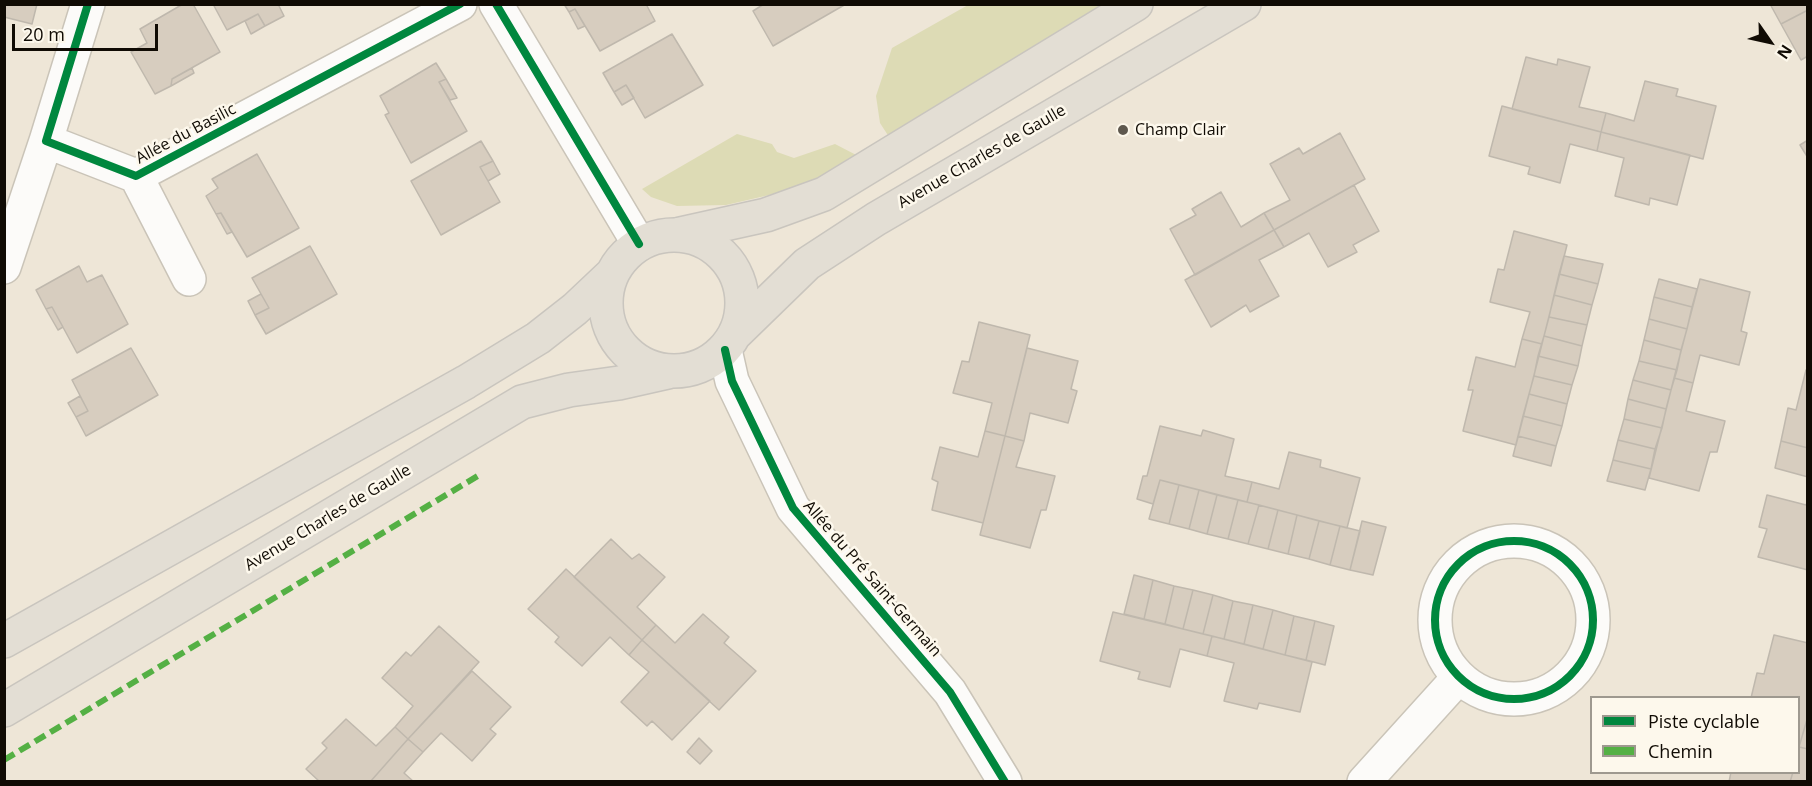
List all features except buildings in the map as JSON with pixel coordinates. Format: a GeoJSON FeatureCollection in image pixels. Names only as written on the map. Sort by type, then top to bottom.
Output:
{"type":"FeatureCollection","features":[{"type":"Feature","properties":{"kind":"main road"},"geometry":{"type":"LineString","coordinates":[[4,641],[466,382],[529,343],[575,309],[611,275],[623,257],[639,244],[659,236],[680,234],[766,215],[824,194],[1136,4]]}},
{"type":"Feature","properties":{"kind":"main road","name":"Avenue Charles de Gaulle"},"geometry":{"type":"LineString","coordinates":[[4,710],[522,402],[569,390],[689,370],[709,362],[807,264],[876,219],[1245,4]]}},
{"type":"Feature","properties":{"kind":"main road"},"geometry":{"type":"LineString","coordinates":[[680,234],[701,239],[711,245],[720,251],[734,269],[742,289],[742,312],[730,341]]}},
{"type":"Feature","properties":{"kind":"main road"},"geometry":{"type":"LineString","coordinates":[[611,275],[605,296],[606,318],[614,338],[628,355],[647,366],[668,372]]}},
{"type":"Feature","properties":{"kind":"street"},"geometry":{"type":"LineString","coordinates":[[4,267],[46,141],[87,4]]}},
{"type":"Feature","properties":{"kind":"street","name":"Allée du Basilic"},"geometry":{"type":"LineString","coordinates":[[46,141],[136,176],[460,4]]}},
{"type":"Feature","properties":{"kind":"street"},"geometry":{"type":"LineString","coordinates":[[496,4],[639,244]]}},
{"type":"Feature","properties":{"kind":"street"},"geometry":{"type":"LineString","coordinates":[[136,176],[189,279]]}},
{"type":"Feature","properties":{"kind":"street","name":"Allée du Pré Saint-Germain"},"geometry":{"type":"LineString","coordinates":[[730,341],[732,381],[793,508],[950,692],[1005,782]]}},
{"type":"Feature","properties":{"kind":"street"},"geometry":{"type":"LineString","coordinates":[[1520,540],[1547,547],[1568,560],[1583,579],[1592,603],[1594,627],[1587,651],[1574,672],[1554,689],[1530,698],[1504,699],[1480,692],[1459,677],[1444,656],[1435,630],[1437,604],[1443,585],[1454,568],[1469,555],[1494,543],[1520,540]]}},
{"type":"Feature","properties":{"kind":"street"},"geometry":{"type":"LineString","coordinates":[[1364,782],[1459,677]]}},
{"type":"Feature","properties":{"kind":"shaded area"},"geometry":{"type":"Polygon","coordinates":[[[968,5],[1111,5],[891,140],[880,123],[876,96],[892,48],[968,5]]]}},
{"type":"Feature","properties":{"kind":"shaded area"},"geometry":{"type":"Polygon","coordinates":[[[737,134],[772,144],[777,152],[794,158],[835,144],[862,158],[808,186],[726,205],[677,206],[651,197],[642,189],[737,134]]]}},
{"type":"Feature","properties":{"kind":"marked path"},"geometry":{"type":"LineString","coordinates":[[4,760],[481,474]]}},
{"type":"Feature","properties":{"kind":"cycle path"},"geometry":{"type":"LineString","coordinates":[[88,4],[46,141],[136,176],[460,4]]}},
{"type":"Feature","properties":{"kind":"cycle path"},"geometry":{"type":"LineString","coordinates":[[496,4],[639,244]]}},
{"type":"Feature","properties":{"kind":"cycle path"},"geometry":{"type":"LineString","coordinates":[[725,350],[732,381],[793,508],[950,692],[1005,782]]}},
{"type":"Feature","properties":{"kind":"cycle path"},"geometry":{"type":"LineString","coordinates":[[1514,541],[1544,547],[1558,554],[1570,564],[1580,576],[1587,590],[1593,620],[1587,650],[1580,664],[1570,676],[1558,686],[1544,693],[1514,699],[1484,693],[1470,686],[1458,676],[1448,664],[1441,650],[1435,620],[1441,590],[1448,576],[1458,564],[1470,554],[1484,547],[1514,541]]}},
{"type":"Feature","properties":{"kind":"place","name":"Champ Clair"},"geometry":{"type":"Point","coordinates":[1123,130]}}]}
